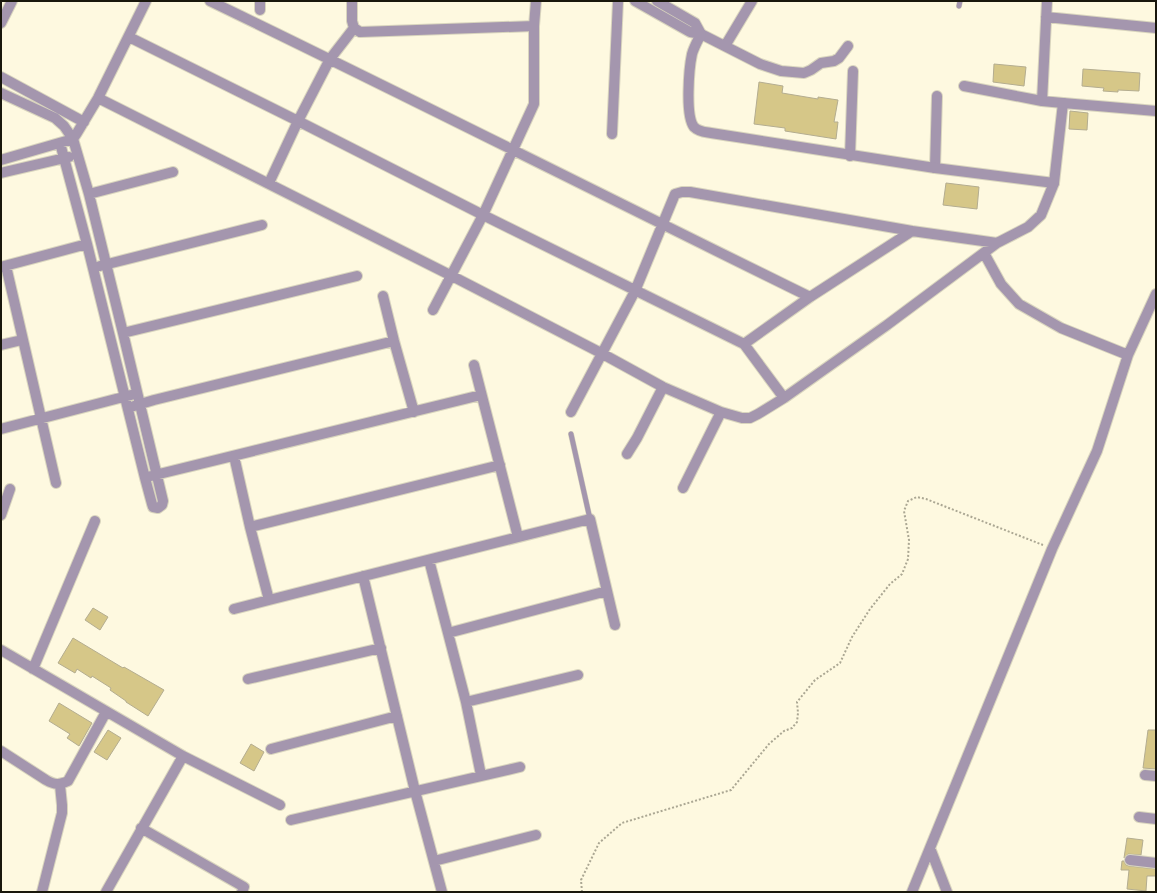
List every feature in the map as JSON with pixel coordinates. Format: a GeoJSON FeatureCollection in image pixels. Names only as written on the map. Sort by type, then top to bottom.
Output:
{"type":"FeatureCollection","features":[{"type":"Feature","properties":{"kind":"street"},"geometry":{"type":"LineString","coordinates":[[1,23],[12,1]]}},
{"type":"Feature","properties":{"kind":"street"},"geometry":{"type":"LineString","coordinates":[[1,160],[73,139],[98,98],[146,1]]}},
{"type":"Feature","properties":{"kind":"street"},"geometry":{"type":"LineString","coordinates":[[210,1],[513,149],[810,298]]}},
{"type":"Feature","properties":{"kind":"street"},"geometry":{"type":"LineString","coordinates":[[352,1],[352,21],[354,28],[360,32],[534,26]]}},
{"type":"Feature","properties":{"kind":"street"},"geometry":{"type":"LineString","coordinates":[[433,310],[482,216],[534,104],[534,26],[536,1]]}},
{"type":"Feature","properties":{"kind":"street"},"geometry":{"type":"LineString","coordinates":[[612,134],[618,1]]}},
{"type":"Feature","properties":{"kind":"street"},"geometry":{"type":"LineString","coordinates":[[634,1],[690,32],[701,34],[770,68],[804,73],[821,63],[834,61],[839,58],[848,46]]}},
{"type":"Feature","properties":{"kind":"street"},"geometry":{"type":"LineString","coordinates":[[657,1],[696,23],[701,34],[692,53],[689,87],[691,121],[695,128],[702,132],[850,156],[1054,183]]}},
{"type":"Feature","properties":{"kind":"street"},"geometry":{"type":"LineString","coordinates":[[725,46],[752,1]]}},
{"type":"Feature","properties":{"kind":"street"},"geometry":{"type":"LineString","coordinates":[[1042,101],[1047,1]]}},
{"type":"Feature","properties":{"kind":"street"},"geometry":{"type":"LineString","coordinates":[[1046,17],[1156,28]]}},
{"type":"Feature","properties":{"kind":"street"},"geometry":{"type":"LineString","coordinates":[[269,183],[298,121],[330,60],[354,28]]}},
{"type":"Feature","properties":{"kind":"street"},"geometry":{"type":"LineString","coordinates":[[129,37],[298,121],[482,216],[744,344],[784,398]]}},
{"type":"Feature","properties":{"kind":"street"},"geometry":{"type":"LineString","coordinates":[[850,156],[853,71]]}},
{"type":"Feature","properties":{"kind":"street"},"geometry":{"type":"LineString","coordinates":[[1,77],[84,122]]}},
{"type":"Feature","properties":{"kind":"street"},"geometry":{"type":"LineString","coordinates":[[964,86],[1042,101],[1156,111]]}},
{"type":"Feature","properties":{"kind":"street"},"geometry":{"type":"LineString","coordinates":[[1,93],[55,118],[64,126],[73,139],[106,264],[157,474],[163,501],[162,505],[158,508],[153,507],[145,478],[87,244],[60,143]]}},
{"type":"Feature","properties":{"kind":"street"},"geometry":{"type":"LineString","coordinates":[[935,168],[937,96]]}},
{"type":"Feature","properties":{"kind":"street"},"geometry":{"type":"LineString","coordinates":[[98,98],[452,276],[601,353],[663,387],[721,412],[742,418],[750,418],[784,398],[887,325],[997,243],[1028,226],[1041,215],[1054,183],[1063,103]]}},
{"type":"Feature","properties":{"kind":"street"},"geometry":{"type":"LineString","coordinates":[[1,173],[77,154]]}},
{"type":"Feature","properties":{"kind":"street"},"geometry":{"type":"LineString","coordinates":[[88,194],[173,172]]}},
{"type":"Feature","properties":{"kind":"street"},"geometry":{"type":"LineString","coordinates":[[571,412],[634,291],[676,194],[682,192],[912,231],[997,243]]}},
{"type":"Feature","properties":{"kind":"street"},"geometry":{"type":"LineString","coordinates":[[93,269],[106,264],[262,225]]}},
{"type":"Feature","properties":{"kind":"street"},"geometry":{"type":"LineString","coordinates":[[744,344],[810,298],[912,231]]}},
{"type":"Feature","properties":{"kind":"street"},"geometry":{"type":"LineString","coordinates":[[56,483],[4,266],[87,244]]}},
{"type":"Feature","properties":{"kind":"street"},"geometry":{"type":"LineString","coordinates":[[984,253],[1001,284],[1019,304],[1061,328],[1128,355]]}},
{"type":"Feature","properties":{"kind":"street"},"geometry":{"type":"LineString","coordinates":[[123,333],[357,276]]}},
{"type":"Feature","properties":{"kind":"street"},"geometry":{"type":"LineString","coordinates":[[912,892],[1052,549],[1097,451],[1128,355],[1156,294]]}},
{"type":"Feature","properties":{"kind":"street"},"geometry":{"type":"LineString","coordinates":[[383,296],[414,412]]}},
{"type":"Feature","properties":{"kind":"street"},"geometry":{"type":"LineString","coordinates":[[1,346],[22,340]]}},
{"type":"Feature","properties":{"kind":"street"},"geometry":{"type":"LineString","coordinates":[[128,408],[394,341]]}},
{"type":"Feature","properties":{"kind":"street"},"geometry":{"type":"LineString","coordinates":[[474,365],[518,537]]}},
{"type":"Feature","properties":{"kind":"street"},"geometry":{"type":"LineString","coordinates":[[627,454],[637,438],[663,387]]}},
{"type":"Feature","properties":{"kind":"street"},"geometry":{"type":"LineString","coordinates":[[1,428],[125,397],[137,392]]}},
{"type":"Feature","properties":{"kind":"street"},"geometry":{"type":"LineString","coordinates":[[145,478],[481,395]]}},
{"type":"Feature","properties":{"kind":"street"},"geometry":{"type":"LineString","coordinates":[[683,488],[721,412]]}},
{"type":"Feature","properties":{"kind":"street"},"geometry":{"type":"LineString","coordinates":[[234,456],[250,527],[270,600]]}},
{"type":"Feature","properties":{"kind":"street"},"geometry":{"type":"LineString","coordinates":[[250,527],[500,465]]}},
{"type":"Feature","properties":{"kind":"street"},"geometry":{"type":"LineString","coordinates":[[1,515],[10,489]]}},
{"type":"Feature","properties":{"kind":"street"},"geometry":{"type":"LineString","coordinates":[[234,609],[590,519],[615,625]]}},
{"type":"Feature","properties":{"kind":"street"},"geometry":{"type":"LineString","coordinates":[[33,669],[95,521]]}},
{"type":"Feature","properties":{"kind":"street"},"geometry":{"type":"LineString","coordinates":[[429,560],[466,702],[481,775]]}},
{"type":"Feature","properties":{"kind":"street"},"geometry":{"type":"LineString","coordinates":[[363,576],[415,791],[442,892]]}},
{"type":"Feature","properties":{"kind":"street"},"geometry":{"type":"LineString","coordinates":[[448,633],[607,591]]}},
{"type":"Feature","properties":{"kind":"street"},"geometry":{"type":"LineString","coordinates":[[248,680],[380,648]]}},
{"type":"Feature","properties":{"kind":"street"},"geometry":{"type":"LineString","coordinates":[[1,650],[183,756],[280,805]]}},
{"type":"Feature","properties":{"kind":"street"},"geometry":{"type":"LineString","coordinates":[[466,702],[578,675]]}},
{"type":"Feature","properties":{"kind":"street"},"geometry":{"type":"LineString","coordinates":[[1,751],[52,784],[60,784],[68,781],[106,712]]}},
{"type":"Feature","properties":{"kind":"street"},"geometry":{"type":"LineString","coordinates":[[271,749],[397,716]]}},
{"type":"Feature","properties":{"kind":"street"},"geometry":{"type":"LineString","coordinates":[[109,891],[141,828],[183,756]]}},
{"type":"Feature","properties":{"kind":"street"},"geometry":{"type":"LineString","coordinates":[[291,820],[520,767]]}},
{"type":"Feature","properties":{"kind":"street"},"geometry":{"type":"LineString","coordinates":[[1145,775],[1156,776]]}},
{"type":"Feature","properties":{"kind":"street"},"geometry":{"type":"LineString","coordinates":[[42,892],[62,813],[60,784]]}},
{"type":"Feature","properties":{"kind":"street"},"geometry":{"type":"LineString","coordinates":[[1139,817],[1156,819]]}},
{"type":"Feature","properties":{"kind":"street"},"geometry":{"type":"LineString","coordinates":[[141,828],[244,887],[242,892]]}},
{"type":"Feature","properties":{"kind":"street"},"geometry":{"type":"LineString","coordinates":[[434,861],[536,835]]}},
{"type":"Feature","properties":{"kind":"street"},"geometry":{"type":"LineString","coordinates":[[930,848],[947,892]]}},
{"type":"Feature","properties":{"kind":"street"},"geometry":{"type":"LineString","coordinates":[[1130,860],[1156,863]]}},
{"type":"Feature","properties":{"kind":"lane"},"geometry":{"type":"LineString","coordinates":[[571,434],[590,519]]}},
{"type":"Feature","properties":{"kind":"path"},"geometry":{"type":"LineString","coordinates":[[582,892],[581,880],[599,843],[622,823],[731,790],[769,744],[784,731],[792,728],[797,722],[797,702],[815,680],[840,663],[852,637],[870,609],[890,584],[902,574],[908,559],[909,540],[904,511],[908,501],[917,497],[926,499],[1052,549]]}},
{"type":"Feature","properties":{"kind":"building"},"geometry":{"type":"Polygon","coordinates":[[[994,64],[1026,67],[1024,86],[993,82],[994,64]]]}},
{"type":"Feature","properties":{"kind":"building"},"geometry":{"type":"Polygon","coordinates":[[[1083,69],[1140,73],[1139,91],[1103,91],[1104,88],[1082,86],[1083,69]]]}},
{"type":"Feature","properties":{"kind":"building"},"geometry":{"type":"Polygon","coordinates":[[[759,82],[783,86],[782,93],[818,99],[818,97],[838,100],[834,122],[838,122],[836,139],[785,131],[785,128],[754,124],[759,82]]]}},
{"type":"Feature","properties":{"kind":"building"},"geometry":{"type":"Polygon","coordinates":[[[1070,111],[1088,113],[1087,130],[1069,129],[1070,111]]]}},
{"type":"Feature","properties":{"kind":"building"},"geometry":{"type":"Polygon","coordinates":[[[946,183],[979,187],[977,209],[943,205],[946,183]]]}},
{"type":"Feature","properties":{"kind":"building"},"geometry":{"type":"Polygon","coordinates":[[[93,608],[108,617],[100,630],[85,620],[93,608]]]}},
{"type":"Feature","properties":{"kind":"building"},"geometry":{"type":"Polygon","coordinates":[[[73,638],[123,668],[124,667],[164,690],[148,716],[126,702],[110,690],[111,688],[92,676],[91,678],[77,669],[75,673],[58,663],[73,638]]]}},
{"type":"Feature","properties":{"kind":"building"},"geometry":{"type":"Polygon","coordinates":[[[59,703],[92,723],[79,746],[67,738],[70,734],[49,721],[59,703]]]}},
{"type":"Feature","properties":{"kind":"building"},"geometry":{"type":"Polygon","coordinates":[[[108,730],[121,738],[107,760],[94,752],[108,730]]]}},
{"type":"Feature","properties":{"kind":"building"},"geometry":{"type":"Polygon","coordinates":[[[1148,730],[1156,730],[1156,769],[1143,768],[1148,730]]]}},
{"type":"Feature","properties":{"kind":"building"},"geometry":{"type":"Polygon","coordinates":[[[251,744],[264,752],[254,771],[240,763],[251,744]]]}},
{"type":"Feature","properties":{"kind":"building"},"geometry":{"type":"Polygon","coordinates":[[[1127,838],[1143,840],[1141,855],[1128,854],[1124,858],[1127,838]]]}},
{"type":"Feature","properties":{"kind":"building"},"geometry":{"type":"Polygon","coordinates":[[[1122,861],[1129,866],[1156,869],[1156,876],[1147,876],[1146,891],[1127,889],[1129,870],[1121,870],[1122,861]]]}}]}
